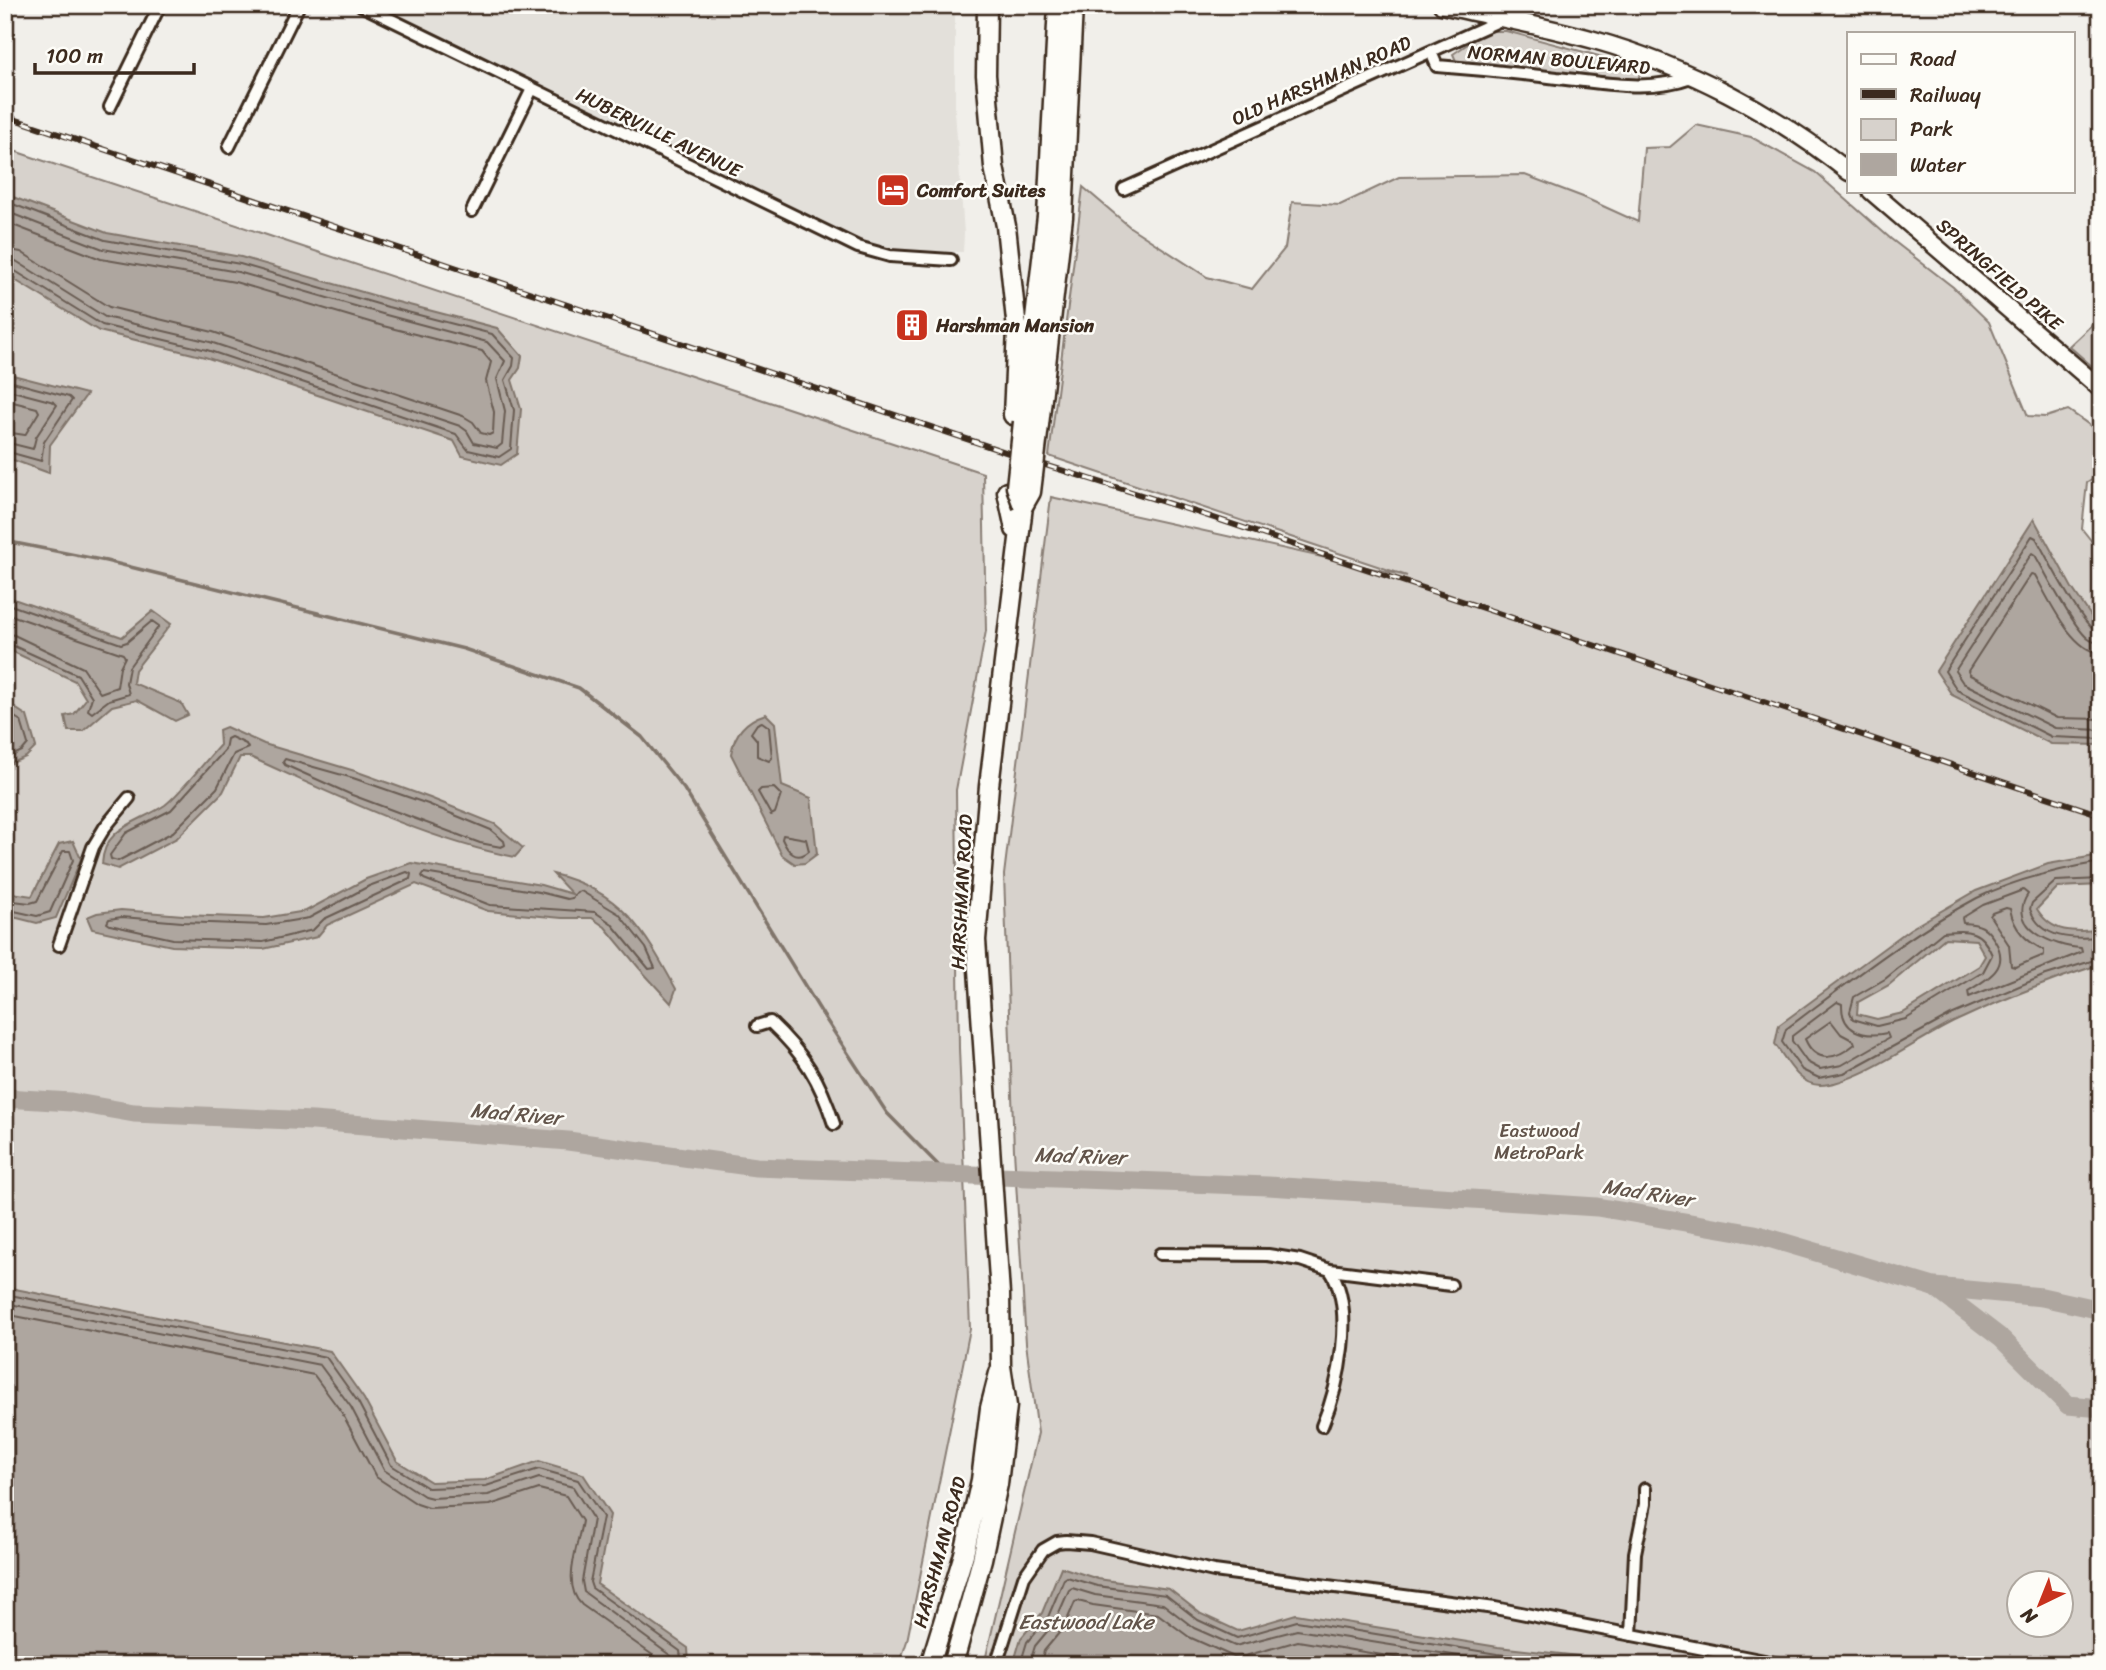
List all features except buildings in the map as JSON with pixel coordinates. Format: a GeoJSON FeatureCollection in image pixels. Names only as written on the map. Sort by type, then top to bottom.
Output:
{"type":"FeatureCollection","features":[{"type":"Feature","properties":{"kind":"main road"},"geometry":{"type":"LineString","coordinates":[[987,5],[986,75],[994,167],[1006,226],[1025,421],[1007,492],[1018,544]]}},
{"type":"Feature","properties":{"kind":"main road","name":"HARSHMAN ROAD"},"geometry":{"type":"LineString","coordinates":[[953,1665],[982,1559],[998,1485],[1007,1406],[1001,1366],[1000,1294],[977,976],[977,913],[1018,544],[1023,506],[1031,492],[1025,421],[1047,216],[1058,5]]}},
{"type":"Feature","properties":{"kind":"main road","name":"HARSHMAN ROAD"},"geometry":{"type":"LineString","coordinates":[[1025,421],[1063,217],[1073,5]]}},
{"type":"Feature","properties":{"kind":"main road"},"geometry":{"type":"LineString","coordinates":[[1442,5],[1592,40],[1640,56],[1765,113],[1847,171]]}},
{"type":"Feature","properties":{"kind":"main road","name":"SPRINGFIELD PIKE"},"geometry":{"type":"LineString","coordinates":[[1872,192],[2101,389]]}},
{"type":"Feature","properties":{"kind":"main road","name":"HARSHMAN ROAD"},"geometry":{"type":"LineString","coordinates":[[930,1665],[964,1554],[981,1480],[990,1408],[1001,1366]]}},
{"type":"Feature","properties":{"kind":"street"},"geometry":{"type":"LineString","coordinates":[[110,107],[160,5]]}},
{"type":"Feature","properties":{"kind":"street"},"geometry":{"type":"LineString","coordinates":[[229,147],[299,5]]}},
{"type":"Feature","properties":{"kind":"street","name":"HUBERVILLE AVENUE"},"geometry":{"type":"LineString","coordinates":[[361,5],[858,247],[890,256],[951,260]]}},
{"type":"Feature","properties":{"kind":"street","name":"OLD HARSHMAN ROAD"},"geometry":{"type":"LineString","coordinates":[[1124,189],[1534,5]]}},
{"type":"Feature","properties":{"kind":"street","name":"NORMAN BOULEVARD"},"geometry":{"type":"LineString","coordinates":[[1431,52],[1437,66],[1619,84],[1656,86],[1691,77]]}},
{"type":"Feature","properties":{"kind":"street"},"geometry":{"type":"LineString","coordinates":[[472,211],[532,89]]}},
{"type":"Feature","properties":{"kind":"street"},"geometry":{"type":"LineString","coordinates":[[59,945],[93,847],[104,827],[129,798]]}},
{"type":"Feature","properties":{"kind":"street"},"geometry":{"type":"LineString","coordinates":[[757,1026],[770,1022],[804,1059],[820,1086],[834,1124]]}},
{"type":"Feature","properties":{"kind":"street"},"geometry":{"type":"LineString","coordinates":[[1160,1254],[1268,1255],[1300,1260],[1330,1270],[1451,1285]]}},
{"type":"Feature","properties":{"kind":"street"},"geometry":{"type":"LineString","coordinates":[[1322,1426],[1340,1360],[1343,1337],[1343,1306],[1338,1284],[1330,1270]]}},
{"type":"Feature","properties":{"kind":"street"},"geometry":{"type":"LineString","coordinates":[[1630,1636],[1636,1553],[1645,1489]]}},
{"type":"Feature","properties":{"kind":"street"},"geometry":{"type":"LineString","coordinates":[[996,1665],[1024,1577],[1043,1550],[1057,1542],[1066,1541],[1214,1571],[1495,1608],[1785,1665]]}},
{"type":"Feature","properties":{"kind":"shaded area"},"geometry":{"type":"Polygon","coordinates":[[[376,5],[955,5],[955,111],[963,252],[885,250],[857,242],[376,5]]]}},
{"type":"Feature","properties":{"kind":"green space"},"geometry":{"type":"Polygon","coordinates":[[[1491,31],[1506,31],[1629,64],[1641,70],[1638,80],[1456,61],[1453,54],[1491,31]]]}},
{"type":"Feature","properties":{"kind":"green space","name":"Eastwood MetroPark"},"geometry":{"type":"Polygon","coordinates":[[[1696,125],[1751,137],[1815,172],[1891,239],[1953,287],[1989,322],[2028,416],[2046,417],[2068,410],[2088,424],[2100,441],[2101,474],[2087,483],[2082,529],[2101,553],[2101,1665],[984,1665],[1038,1433],[1026,1343],[1014,1150],[1004,875],[1051,497],[1407,576],[1049,456],[1083,187],[1130,227],[1207,277],[1252,289],[1285,248],[1292,202],[1340,205],[1399,177],[1525,175],[1638,222],[1644,148],[1670,147],[1696,125]]]}},
{"type":"Feature","properties":{"kind":"green space"},"geometry":{"type":"Polygon","coordinates":[[[5,148],[983,473],[986,631],[956,790],[959,1048],[970,1329],[907,1641],[899,1665],[5,1665],[5,148]]]}},
{"type":"Feature","properties":{"kind":"green space"},"geometry":{"type":"Polygon","coordinates":[[[2101,316],[2101,374],[2069,346],[2101,316]]]}},
{"type":"Feature","properties":{"kind":"water"},"geometry":{"type":"Polygon","coordinates":[[[5,194],[107,233],[241,257],[497,328],[522,356],[520,368],[512,380],[521,409],[517,454],[501,465],[462,456],[454,441],[205,357],[99,331],[5,274],[5,194]]]}},
{"type":"Feature","properties":{"kind":"water"},"geometry":{"type":"Polygon","coordinates":[[[5,373],[87,394],[50,445],[49,473],[5,457],[5,373]]]}},
{"type":"Feature","properties":{"kind":"water"},"geometry":{"type":"Polygon","coordinates":[[[2034,519],[2072,588],[2101,631],[2101,745],[2051,744],[1952,695],[1936,671],[2034,519]]]}},
{"type":"Feature","properties":{"kind":"water"},"geometry":{"type":"Polygon","coordinates":[[[5,596],[122,637],[153,611],[171,624],[135,670],[133,683],[181,703],[188,715],[175,721],[137,700],[112,706],[83,731],[68,731],[65,716],[74,714],[86,699],[75,681],[5,648],[5,596]]]}},
{"type":"Feature","properties":{"kind":"water"},"geometry":{"type":"Polygon","coordinates":[[[9,704],[27,716],[36,747],[26,757],[5,766],[5,705],[9,704]]]}},
{"type":"Feature","properties":{"kind":"water"},"geometry":{"type":"Polygon","coordinates":[[[766,714],[775,723],[782,786],[811,798],[817,854],[805,863],[795,864],[782,855],[731,754],[742,729],[766,714]]]}},
{"type":"Feature","properties":{"kind":"water"},"geometry":{"type":"Polygon","coordinates":[[[226,727],[264,744],[355,771],[495,824],[523,848],[515,857],[448,839],[380,814],[250,757],[240,757],[223,792],[177,838],[118,869],[102,864],[104,851],[116,833],[171,800],[220,745],[219,730],[226,727]]]}},
{"type":"Feature","properties":{"kind":"water"},"geometry":{"type":"Polygon","coordinates":[[[73,841],[81,859],[56,918],[37,923],[5,915],[5,892],[32,896],[59,844],[73,841]]]}},
{"type":"Feature","properties":{"kind":"water"},"geometry":{"type":"Polygon","coordinates":[[[2101,855],[2101,885],[2058,887],[2037,909],[2050,923],[2065,930],[2101,930],[2101,964],[1974,1013],[1870,1069],[1835,1083],[1812,1084],[1793,1070],[1775,1044],[1779,1025],[1910,929],[1976,891],[2048,864],[2101,855]],[[1945,938],[1889,985],[1858,1002],[1857,1014],[1877,1019],[1903,1013],[1979,966],[1985,956],[1976,940],[1945,938]]]}},
{"type":"Feature","properties":{"kind":"water"},"geometry":{"type":"Polygon","coordinates":[[[411,863],[541,885],[572,894],[553,874],[577,881],[597,891],[628,916],[653,949],[676,989],[671,1003],[605,927],[592,918],[488,911],[416,884],[327,925],[317,937],[263,949],[172,946],[92,929],[87,917],[121,910],[264,918],[306,911],[366,879],[411,863]]]}},
{"type":"Feature","properties":{"kind":"water"},"geometry":{"type":"Polygon","coordinates":[[[5,1287],[330,1351],[364,1399],[397,1461],[431,1482],[485,1480],[539,1461],[583,1474],[610,1515],[597,1584],[688,1648],[689,1665],[5,1665],[5,1287]]]}},
{"type":"Feature","properties":{"kind":"water","name":"Eastwood Lake"},"geometry":{"type":"Polygon","coordinates":[[[1061,1567],[1098,1579],[1169,1589],[1201,1614],[1238,1631],[1296,1614],[1498,1647],[1597,1658],[1626,1665],[1013,1665],[1021,1638],[1042,1613],[1061,1567]]]}},
{"type":"Feature","properties":{"kind":"waterway"},"geometry":{"type":"LineString","coordinates":[[5,541],[106,561],[464,649],[579,688],[642,737],[684,789],[823,1015],[887,1113],[947,1174]]}},
{"type":"Feature","properties":{"kind":"waterway","name":"Mad River"},"geometry":{"type":"LineString","coordinates":[[5,1098],[71,1102],[134,1113],[313,1121],[568,1141],[756,1167],[1268,1186],[1597,1207],[1755,1234],[1934,1287],[2002,1339],[2068,1405],[2101,1408]]}},
{"type":"Feature","properties":{"kind":"waterway"},"geometry":{"type":"LineString","coordinates":[[1935,1287],[2042,1297],[2101,1310]]}},
{"type":"Feature","properties":{"kind":"railway"},"geometry":{"type":"LineString","coordinates":[[5,116],[1026,459],[1199,513],[2101,815]]}},
{"type":"Feature","properties":{"kind":"place","name":"Comfort Suites"},"geometry":{"type":"Point","coordinates":[893,190]}},
{"type":"Feature","properties":{"kind":"place","name":"Harshman Mansion"},"geometry":{"type":"Point","coordinates":[912,325]}}]}
